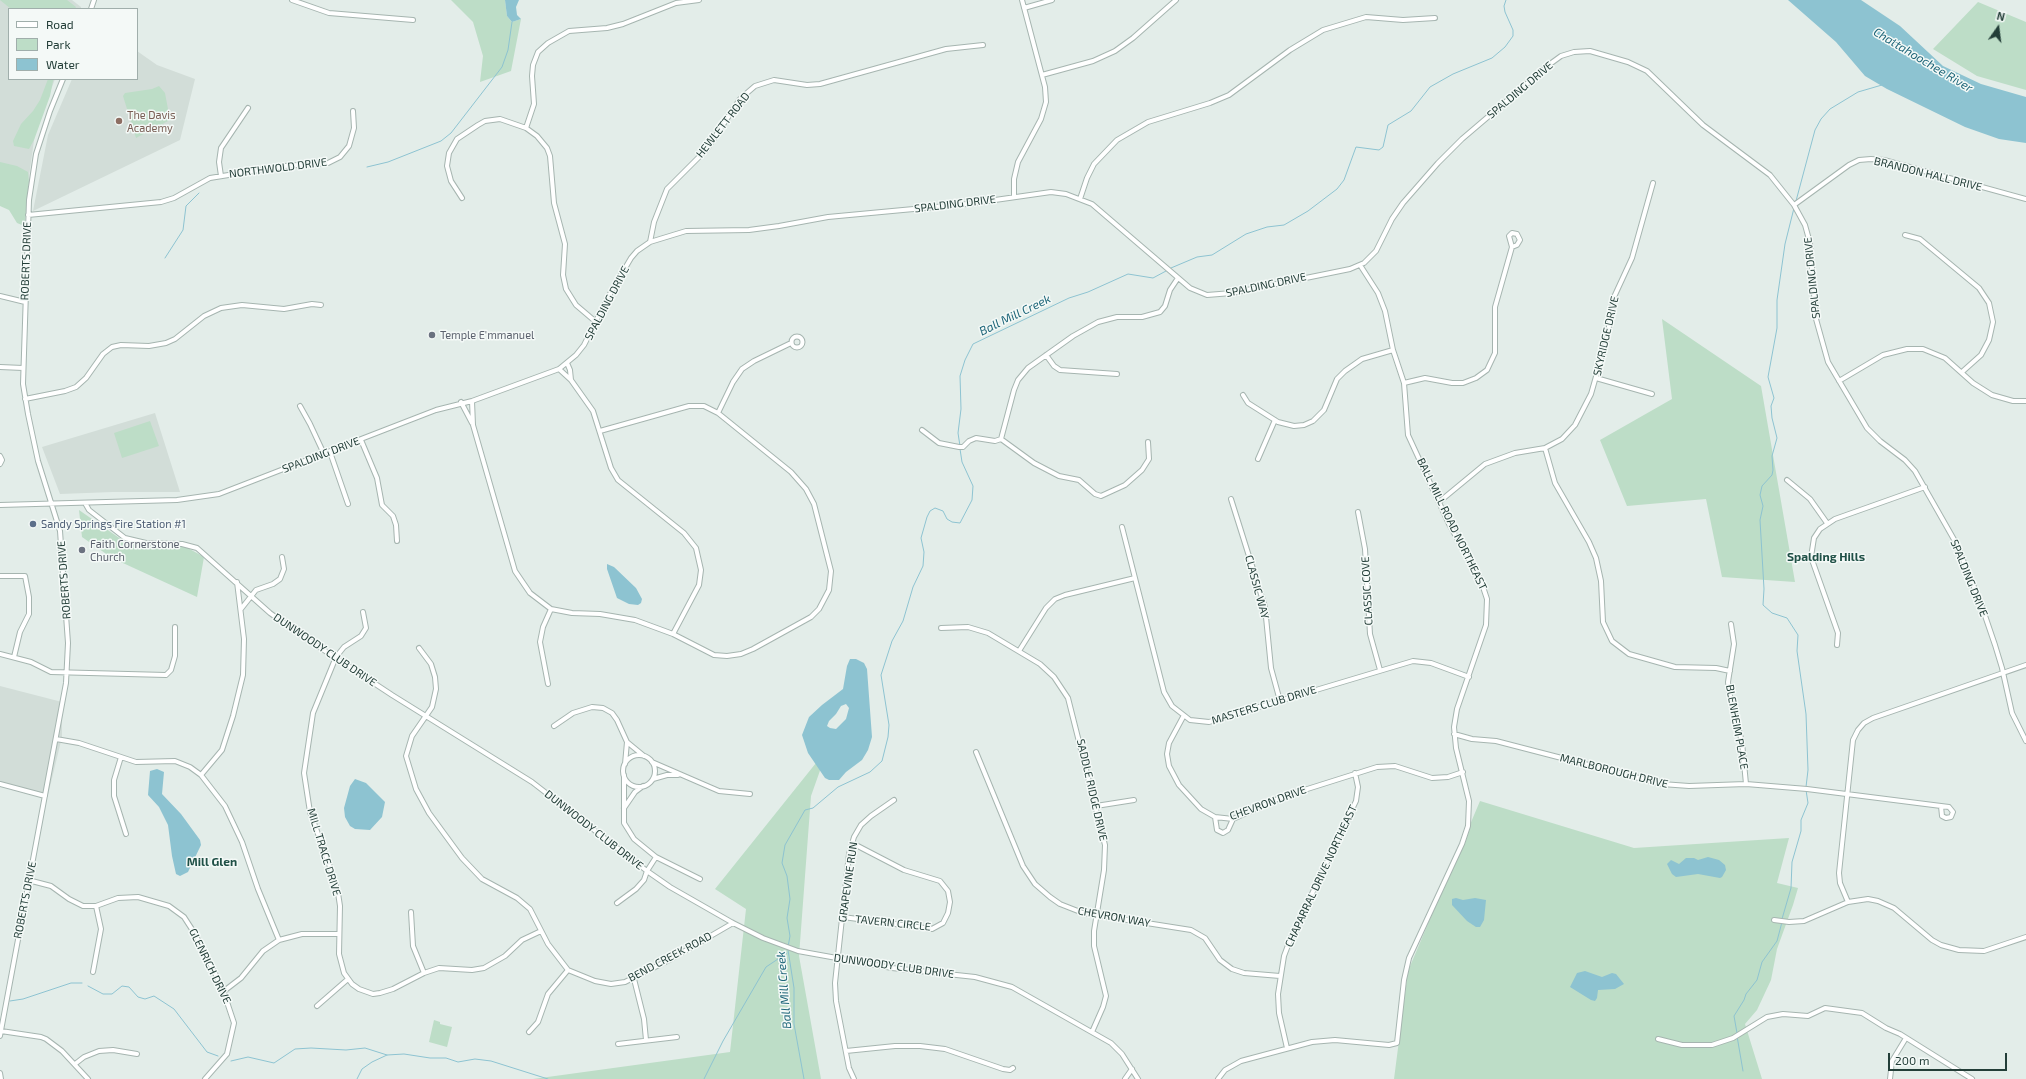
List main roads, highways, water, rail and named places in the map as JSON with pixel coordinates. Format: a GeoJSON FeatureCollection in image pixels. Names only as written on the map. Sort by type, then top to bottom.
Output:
{"type":"FeatureCollection","features":[{"type":"Feature","properties":{"kind":"water"},"geometry":{"type":"Polygon","coordinates":[[[505,0],[519,0],[516,7],[517,15],[521,19],[512,22],[507,16],[505,0]]]}},
{"type":"Feature","properties":{"kind":"water","name":"Chattahoochee River"},"geometry":{"type":"Polygon","coordinates":[[[1788,0],[1861,0],[1900,26],[1943,66],[1981,84],[2026,97],[2026,143],[1999,139],[1965,127],[1887,89],[1865,76],[1836,42],[1788,0]]]}},
{"type":"Feature","properties":{"kind":"water"},"geometry":{"type":"Polygon","coordinates":[[[607,564],[614,567],[636,588],[642,599],[641,603],[638,605],[629,604],[617,598],[607,569],[607,564]]]}},
{"type":"Feature","properties":{"kind":"water"},"geometry":{"type":"Polygon","coordinates":[[[850,659],[856,659],[864,663],[867,669],[872,737],[868,750],[862,760],[846,772],[839,780],[829,780],[825,778],[808,753],[802,735],[809,717],[843,689],[847,666],[850,659]],[[846,704],[841,706],[829,721],[827,726],[836,729],[846,719],[849,708],[846,704]]]}},
{"type":"Feature","properties":{"kind":"water"},"geometry":{"type":"Polygon","coordinates":[[[157,769],[164,772],[162,794],[181,814],[200,840],[201,845],[188,872],[180,876],[176,874],[168,825],[159,807],[148,795],[150,771],[157,769]]]}},
{"type":"Feature","properties":{"kind":"water"},"geometry":{"type":"Polygon","coordinates":[[[355,779],[366,783],[385,802],[382,817],[370,830],[355,829],[350,826],[345,817],[344,808],[350,786],[355,779]]]}},
{"type":"Feature","properties":{"kind":"water"},"geometry":{"type":"Polygon","coordinates":[[[1708,857],[1719,860],[1725,865],[1726,870],[1722,877],[1720,878],[1698,874],[1676,877],[1672,874],[1667,864],[1671,860],[1679,864],[1686,858],[1694,858],[1698,860],[1708,857]]]}},
{"type":"Feature","properties":{"kind":"water"},"geometry":{"type":"Polygon","coordinates":[[[1456,898],[1463,900],[1475,898],[1486,900],[1484,920],[1480,927],[1476,927],[1467,921],[1452,905],[1452,899],[1456,898]]]}},
{"type":"Feature","properties":{"kind":"water"},"geometry":{"type":"Polygon","coordinates":[[[1585,971],[1602,977],[1612,973],[1616,974],[1624,984],[1615,989],[1598,990],[1595,1001],[1591,1000],[1570,987],[1577,973],[1585,971]]]}},
{"type":"Feature","properties":{"kind":"waterway","name":"Ball Mill Creek"},"geometry":{"type":"LineString","coordinates":[[1171,268],[1197,257],[1212,255],[1246,234],[1267,227],[1284,225],[1308,211],[1337,189],[1344,180],[1356,147],[1379,150],[1383,147],[1388,125],[1411,111],[1430,87],[1453,74],[1492,58],[1505,47],[1513,36],[1513,30],[1505,12],[1504,6],[1506,0]]}},
{"type":"Feature","properties":{"kind":"waterway"},"geometry":{"type":"LineString","coordinates":[[367,167],[388,162],[441,141],[451,133],[502,67],[508,50],[512,22]]}},
{"type":"Feature","properties":{"kind":"waterway"},"geometry":{"type":"LineString","coordinates":[[1796,201],[1815,130],[1821,119],[1830,109],[1858,92],[1882,85]]}},
{"type":"Feature","properties":{"kind":"waterway"},"geometry":{"type":"LineString","coordinates":[[165,258],[183,230],[186,206],[199,193]]}},
{"type":"Feature","properties":{"kind":"waterway"},"geometry":{"type":"LineString","coordinates":[[1794,208],[1785,244],[1777,300],[1777,328],[1768,377],[1774,398],[1771,406],[1772,418],[1777,438],[1772,456],[1772,475],[1762,486],[1760,495],[1763,506],[1760,520],[1764,589],[1763,605],[1772,613],[1787,618],[1798,635],[1797,651],[1806,714],[1808,770],[1806,787]]}},
{"type":"Feature","properties":{"kind":"waterway","name":"Ball Mill Creek"},"geometry":{"type":"LineString","coordinates":[[960,446],[958,433],[961,409],[960,376],[965,360],[973,344],[1069,298],[1088,292],[1128,274],[1153,278],[1166,271]]}},
{"type":"Feature","properties":{"kind":"waterway","name":"Ball Mill Creek"},"geometry":{"type":"LineString","coordinates":[[788,947],[790,936],[787,918],[790,899],[787,876],[782,863],[785,845],[805,810],[813,808],[838,787],[870,772],[882,761],[888,737],[889,725],[881,675],[892,641],[903,621],[913,587],[923,566],[924,552],[921,538],[927,517],[930,511],[935,508],[943,511],[947,519],[952,522],[960,523],[972,500],[973,486],[962,462],[960,449]]}},
{"type":"Feature","properties":{"kind":"waterway"},"geometry":{"type":"LineString","coordinates":[[1782,919],[1791,888],[1792,862],[1801,831],[1801,820],[1808,803],[1806,790]]}},
{"type":"Feature","properties":{"kind":"waterway"},"geometry":{"type":"LineString","coordinates":[[1737,1033],[1734,1016],[1746,994],[1757,980],[1762,962],[1777,941],[1782,922]]}},
{"type":"Feature","properties":{"kind":"waterway","name":"Ball Mill Creek"},"geometry":{"type":"LineString","coordinates":[[788,950],[794,988],[794,1024],[804,1079]]}},
{"type":"Feature","properties":{"kind":"waterway"},"geometry":{"type":"LineString","coordinates":[[704,1079],[723,1041],[766,967],[787,953]]}},
{"type":"Feature","properties":{"kind":"waterway"},"geometry":{"type":"LineString","coordinates":[[10,1001],[23,999],[71,983],[82,983]]}},
{"type":"Feature","properties":{"kind":"waterway"},"geometry":{"type":"LineString","coordinates":[[88,986],[103,994],[112,994],[122,986],[129,987],[138,997],[145,999],[154,996],[174,1009],[207,1052],[218,1056]]}},
{"type":"Feature","properties":{"kind":"waterway"},"geometry":{"type":"LineString","coordinates":[[1737,1036],[1743,1071]]}},
{"type":"Feature","properties":{"kind":"waterway"},"geometry":{"type":"LineString","coordinates":[[231,1061],[248,1057],[274,1063],[295,1049],[311,1048],[346,1050],[365,1048],[387,1055]]}},
{"type":"Feature","properties":{"kind":"waterway"},"geometry":{"type":"LineString","coordinates":[[357,1079],[362,1069],[372,1062],[387,1055],[404,1054],[430,1058],[446,1058],[458,1062],[475,1059],[491,1061],[548,1079]]}},
{"type":"Feature","properties":{"kind":"place","name":"The Davis Academy"},"geometry":{"type":"Point","coordinates":[119,121]}},
{"type":"Feature","properties":{"kind":"place","name":"Temple E'mmanuel"},"geometry":{"type":"Point","coordinates":[432,335]}},
{"type":"Feature","properties":{"kind":"place","name":"Sandy Springs Fire Station #1"},"geometry":{"type":"Point","coordinates":[33,524]}},
{"type":"Feature","properties":{"kind":"place","name":"Faith Cornerstone Church"},"geometry":{"type":"Point","coordinates":[82,550]}},
{"type":"Feature","properties":{"kind":"district","name":"Spalding Hills"},"geometry":{"type":"Point","coordinates":[1826,557]}},
{"type":"Feature","properties":{"kind":"district","name":"Mill Glen"},"geometry":{"type":"Point","coordinates":[212,862]}}]}
